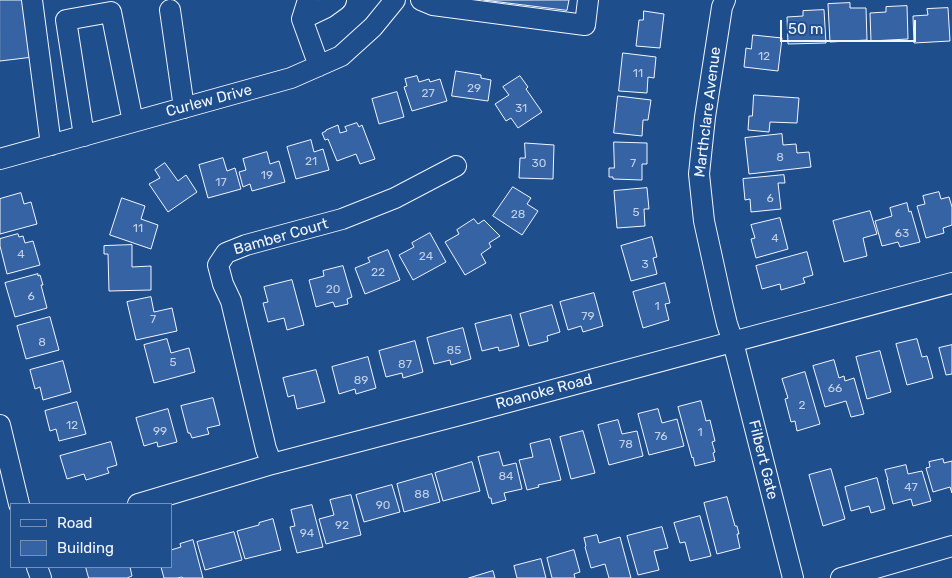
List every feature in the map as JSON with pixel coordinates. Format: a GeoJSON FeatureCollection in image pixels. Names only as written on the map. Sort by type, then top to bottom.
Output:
{"type":"FeatureCollection","features":[{"type":"Feature","properties":{"kind":"street"},"geometry":{"type":"LineString","coordinates":[[32,0],[52,145]]}},
{"type":"Feature","properties":{"kind":"street"},"geometry":{"type":"LineString","coordinates":[[319,66],[305,9],[325,8],[336,0]]}},
{"type":"Feature","properties":{"kind":"street","name":"Curlew Drive"},"geometry":{"type":"LineString","coordinates":[[0,159],[291,78],[341,56],[373,27],[395,0]]}},
{"type":"Feature","properties":{"kind":"street"},"geometry":{"type":"LineString","coordinates":[[420,0],[433,5],[584,25],[588,0]]}},
{"type":"Feature","properties":{"kind":"street","name":"Marthclare Avenue"},"geometry":{"type":"LineString","coordinates":[[725,0],[722,7],[705,118],[699,174],[704,221],[722,304],[733,342]]}},
{"type":"Feature","properties":{"kind":"street"},"geometry":{"type":"LineString","coordinates":[[170,10],[184,108]]}},
{"type":"Feature","properties":{"kind":"street"},"geometry":{"type":"LineString","coordinates":[[84,136],[66,20],[112,12],[133,122]]}},
{"type":"Feature","properties":{"kind":"street","name":"Bamber Court"},"geometry":{"type":"LineString","coordinates":[[272,464],[266,449],[231,301],[223,284],[218,265],[226,253],[233,250],[342,219],[396,198],[456,166]]}},
{"type":"Feature","properties":{"kind":"street","name":"Roanoke Road"},"geometry":{"type":"LineString","coordinates":[[141,503],[272,464],[952,283]]}},
{"type":"Feature","properties":{"kind":"street","name":"Filbert Gate"},"geometry":{"type":"LineString","coordinates":[[733,342],[793,578]]}},
{"type":"Feature","properties":{"kind":"street"},"geometry":{"type":"LineString","coordinates":[[0,425],[19,503]]}},
{"type":"Feature","properties":{"kind":"street"},"geometry":{"type":"LineString","coordinates":[[842,578],[952,546]]}},
{"type":"Feature","properties":{"kind":"building"},"geometry":{"type":"Polygon","coordinates":[[[0,0],[25,0],[33,57],[0,61],[0,0]]]}},
{"type":"Feature","properties":{"kind":"building"},"geometry":{"type":"Polygon","coordinates":[[[484,0],[569,0],[567,10],[484,0]]]}},
{"type":"Feature","properties":{"kind":"building"},"geometry":{"type":"Polygon","coordinates":[[[850,3],[850,8],[866,8],[867,40],[830,42],[828,4],[850,3]]]}},
{"type":"Feature","properties":{"kind":"building"},"geometry":{"type":"Polygon","coordinates":[[[907,6],[908,39],[871,41],[870,13],[886,12],[886,7],[907,6]]]}},
{"type":"Feature","properties":{"kind":"building"},"geometry":{"type":"Polygon","coordinates":[[[948,8],[950,41],[914,43],[913,16],[928,15],[927,9],[948,8]]]}},
{"type":"Feature","properties":{"kind":"building"},"geometry":{"type":"Polygon","coordinates":[[[824,10],[826,43],[788,44],[787,17],[803,16],[803,11],[824,10]]]}},
{"type":"Feature","properties":{"kind":"building"},"geometry":{"type":"Polygon","coordinates":[[[644,11],[664,14],[660,48],[636,46],[639,20],[643,20],[644,11]]]}},
{"type":"Feature","properties":{"kind":"building"},"geometry":{"type":"Polygon","coordinates":[[[753,35],[782,38],[778,71],[744,67],[746,48],[751,49],[753,35]]]}},
{"type":"Feature","properties":{"kind":"building"},"geometry":{"type":"Polygon","coordinates":[[[623,53],[656,57],[654,78],[648,77],[647,93],[619,91],[623,53]]]}},
{"type":"Feature","properties":{"kind":"building"},"geometry":{"type":"Polygon","coordinates":[[[456,71],[481,75],[481,78],[491,80],[488,101],[452,96],[456,71]]]}},
{"type":"Feature","properties":{"kind":"building"},"geometry":{"type":"Polygon","coordinates":[[[417,76],[419,82],[429,79],[430,82],[440,79],[447,101],[412,111],[404,87],[407,86],[405,79],[417,76]]]}},
{"type":"Feature","properties":{"kind":"building"},"geometry":{"type":"Polygon","coordinates":[[[520,76],[528,87],[526,89],[542,112],[518,128],[511,118],[506,121],[495,104],[509,95],[503,87],[520,76]]]}},
{"type":"Feature","properties":{"kind":"building"},"geometry":{"type":"Polygon","coordinates":[[[397,92],[404,117],[379,124],[372,99],[397,92]]]}},
{"type":"Feature","properties":{"kind":"building"},"geometry":{"type":"Polygon","coordinates":[[[754,95],[799,98],[797,123],[770,122],[769,132],[748,130],[749,116],[752,116],[754,95]]]}},
{"type":"Feature","properties":{"kind":"building"},"geometry":{"type":"Polygon","coordinates":[[[618,96],[651,100],[648,120],[643,120],[642,136],[614,133],[618,96]]]}},
{"type":"Feature","properties":{"kind":"building"},"geometry":{"type":"Polygon","coordinates":[[[357,123],[359,127],[362,125],[375,159],[360,164],[356,154],[337,161],[328,139],[325,140],[322,133],[338,125],[340,133],[347,131],[345,127],[357,123]]]}},
{"type":"Feature","properties":{"kind":"building"},"geometry":{"type":"Polygon","coordinates":[[[782,134],[783,145],[796,144],[797,153],[809,152],[811,167],[749,174],[745,138],[782,134]]]}},
{"type":"Feature","properties":{"kind":"building"},"geometry":{"type":"Polygon","coordinates":[[[311,140],[314,152],[323,149],[329,170],[296,179],[287,147],[311,140]]]}},
{"type":"Feature","properties":{"kind":"building"},"geometry":{"type":"Polygon","coordinates":[[[614,142],[647,143],[647,164],[642,164],[642,180],[613,179],[613,177],[609,177],[609,168],[614,168],[614,142]]]}},
{"type":"Feature","properties":{"kind":"building"},"geometry":{"type":"Polygon","coordinates":[[[525,143],[554,145],[553,179],[519,178],[520,158],[525,158],[525,143]]]}},
{"type":"Feature","properties":{"kind":"building"},"geometry":{"type":"Polygon","coordinates":[[[267,152],[270,164],[279,161],[285,182],[252,191],[250,184],[243,187],[239,172],[246,170],[243,159],[267,152]]]}},
{"type":"Feature","properties":{"kind":"building"},"geometry":{"type":"Polygon","coordinates":[[[223,158],[227,171],[235,168],[241,189],[208,198],[199,165],[223,158]]]}},
{"type":"Feature","properties":{"kind":"building"},"geometry":{"type":"Polygon","coordinates":[[[165,163],[178,181],[186,175],[197,192],[168,212],[149,184],[160,178],[155,170],[165,163]]]}},
{"type":"Feature","properties":{"kind":"building"},"geometry":{"type":"Polygon","coordinates":[[[784,175],[785,183],[778,183],[781,209],[751,212],[750,199],[745,200],[743,179],[784,175]]]}},
{"type":"Feature","properties":{"kind":"building"},"geometry":{"type":"Polygon","coordinates":[[[513,187],[531,198],[527,204],[538,211],[522,235],[493,216],[513,187]]]}},
{"type":"Feature","properties":{"kind":"building"},"geometry":{"type":"Polygon","coordinates":[[[647,188],[649,209],[644,209],[645,226],[617,228],[614,191],[647,188]]]}},
{"type":"Feature","properties":{"kind":"building"},"geometry":{"type":"Polygon","coordinates":[[[939,192],[941,199],[949,197],[952,207],[952,225],[943,228],[944,233],[926,238],[917,206],[925,204],[923,196],[939,192]]]}},
{"type":"Feature","properties":{"kind":"building"},"geometry":{"type":"Polygon","coordinates":[[[21,193],[24,204],[31,202],[37,224],[0,234],[0,199],[21,193]]]}},
{"type":"Feature","properties":{"kind":"building"},"geometry":{"type":"Polygon","coordinates":[[[122,198],[145,206],[141,219],[158,225],[151,249],[110,235],[122,198]]]}},
{"type":"Feature","properties":{"kind":"building"},"geometry":{"type":"Polygon","coordinates":[[[907,203],[920,242],[900,247],[898,242],[882,246],[875,221],[892,216],[890,208],[907,203]]]}},
{"type":"Feature","properties":{"kind":"building"},"geometry":{"type":"Polygon","coordinates":[[[870,211],[877,234],[863,238],[867,256],[844,262],[833,221],[870,211]]]}},
{"type":"Feature","properties":{"kind":"building"},"geometry":{"type":"Polygon","coordinates":[[[780,218],[788,249],[756,258],[751,239],[755,238],[751,225],[780,218]]]}},
{"type":"Feature","properties":{"kind":"building"},"geometry":{"type":"Polygon","coordinates":[[[474,219],[478,224],[484,220],[500,236],[489,243],[491,247],[481,254],[486,263],[465,275],[445,242],[459,234],[457,230],[474,219]]]}},
{"type":"Feature","properties":{"kind":"building"},"geometry":{"type":"Polygon","coordinates":[[[430,233],[446,262],[413,280],[399,255],[414,247],[412,243],[430,233]]]}},
{"type":"Feature","properties":{"kind":"building"},"geometry":{"type":"Polygon","coordinates":[[[18,234],[19,237],[23,236],[25,243],[33,241],[40,265],[7,274],[0,239],[18,234]]]}},
{"type":"Feature","properties":{"kind":"building"},"geometry":{"type":"Polygon","coordinates":[[[652,237],[657,257],[653,258],[657,274],[631,281],[621,246],[652,237]]]}},
{"type":"Feature","properties":{"kind":"building"},"geometry":{"type":"Polygon","coordinates":[[[132,245],[132,267],[151,266],[151,290],[109,291],[108,254],[104,254],[104,246],[132,245]]]}},
{"type":"Feature","properties":{"kind":"building"},"geometry":{"type":"Polygon","coordinates":[[[388,250],[400,280],[365,294],[355,268],[370,262],[368,258],[388,250]]]}},
{"type":"Feature","properties":{"kind":"building"},"geometry":{"type":"Polygon","coordinates":[[[807,252],[813,275],[803,278],[805,283],[781,290],[780,284],[762,289],[756,266],[807,252]]]}},
{"type":"Feature","properties":{"kind":"building"},"geometry":{"type":"Polygon","coordinates":[[[343,266],[352,297],[347,299],[348,304],[335,307],[333,302],[316,307],[309,280],[324,276],[323,271],[343,266]]]}},
{"type":"Feature","properties":{"kind":"building"},"geometry":{"type":"Polygon","coordinates":[[[38,274],[43,285],[41,285],[47,308],[15,317],[5,283],[38,274]]]}},
{"type":"Feature","properties":{"kind":"building"},"geometry":{"type":"Polygon","coordinates":[[[292,280],[304,325],[287,330],[284,318],[268,322],[263,303],[268,302],[264,287],[292,280]]]}},
{"type":"Feature","properties":{"kind":"building"},"geometry":{"type":"Polygon","coordinates":[[[665,283],[670,303],[665,304],[669,320],[643,328],[633,292],[665,283]]]}},
{"type":"Feature","properties":{"kind":"building"},"geometry":{"type":"Polygon","coordinates":[[[594,293],[603,326],[583,332],[581,326],[568,330],[560,302],[594,293]]]}},
{"type":"Feature","properties":{"kind":"building"},"geometry":{"type":"Polygon","coordinates":[[[151,297],[154,312],[172,308],[177,331],[136,340],[127,302],[151,297]]]}},
{"type":"Feature","properties":{"kind":"building"},"geometry":{"type":"Polygon","coordinates":[[[552,305],[560,332],[547,336],[548,341],[529,346],[520,314],[552,305]]]}},
{"type":"Feature","properties":{"kind":"building"},"geometry":{"type":"Polygon","coordinates":[[[511,315],[519,346],[499,351],[498,347],[482,351],[475,324],[511,315]]]}},
{"type":"Feature","properties":{"kind":"building"},"geometry":{"type":"Polygon","coordinates":[[[50,317],[59,350],[26,359],[17,326],[50,317]]]}},
{"type":"Feature","properties":{"kind":"building"},"geometry":{"type":"Polygon","coordinates":[[[463,328],[471,359],[451,365],[450,360],[434,364],[427,338],[463,328]]]}},
{"type":"Feature","properties":{"kind":"building"},"geometry":{"type":"Polygon","coordinates":[[[167,339],[171,353],[189,348],[195,372],[154,383],[144,345],[167,339]]]}},
{"type":"Feature","properties":{"kind":"building"},"geometry":{"type":"Polygon","coordinates":[[[917,339],[922,357],[927,356],[933,378],[907,385],[896,344],[917,339]]]}},
{"type":"Feature","properties":{"kind":"building"},"geometry":{"type":"Polygon","coordinates":[[[415,341],[423,372],[403,378],[402,373],[386,377],[379,351],[415,341]]]}},
{"type":"Feature","properties":{"kind":"building"},"geometry":{"type":"Polygon","coordinates":[[[952,345],[952,374],[946,375],[939,348],[952,345]]]}},
{"type":"Feature","properties":{"kind":"building"},"geometry":{"type":"Polygon","coordinates":[[[880,351],[891,392],[867,399],[856,357],[880,351]]]}},
{"type":"Feature","properties":{"kind":"building"},"geometry":{"type":"Polygon","coordinates":[[[368,357],[376,388],[356,394],[355,389],[339,394],[332,367],[368,357]]]}},
{"type":"Feature","properties":{"kind":"building"},"geometry":{"type":"Polygon","coordinates":[[[834,360],[839,378],[844,376],[845,381],[854,378],[864,414],[851,417],[846,401],[825,407],[813,366],[834,360]]]}},
{"type":"Feature","properties":{"kind":"building"},"geometry":{"type":"Polygon","coordinates":[[[63,361],[71,392],[43,400],[40,387],[35,389],[30,370],[63,361]]]}},
{"type":"Feature","properties":{"kind":"building"},"geometry":{"type":"Polygon","coordinates":[[[316,370],[325,402],[297,409],[294,395],[288,397],[283,378],[316,370]]]}},
{"type":"Feature","properties":{"kind":"building"},"geometry":{"type":"Polygon","coordinates":[[[805,372],[820,424],[797,431],[795,421],[791,422],[785,399],[788,398],[782,379],[805,372]]]}},
{"type":"Feature","properties":{"kind":"building"},"geometry":{"type":"Polygon","coordinates":[[[213,398],[220,425],[207,428],[209,434],[192,438],[190,433],[188,433],[181,406],[213,398]]]}},
{"type":"Feature","properties":{"kind":"building"},"geometry":{"type":"Polygon","coordinates":[[[701,401],[706,421],[710,420],[715,441],[712,442],[715,461],[695,466],[678,407],[701,401]]]}},
{"type":"Feature","properties":{"kind":"building"},"geometry":{"type":"Polygon","coordinates":[[[77,402],[86,434],[59,441],[56,429],[50,431],[45,411],[77,402]]]}},
{"type":"Feature","properties":{"kind":"building"},"geometry":{"type":"Polygon","coordinates":[[[168,409],[177,442],[158,447],[157,442],[144,446],[136,418],[168,409]]]}},
{"type":"Feature","properties":{"kind":"building"},"geometry":{"type":"Polygon","coordinates":[[[658,409],[662,423],[677,419],[684,446],[649,455],[638,414],[658,409]]]}},
{"type":"Feature","properties":{"kind":"building"},"geometry":{"type":"Polygon","coordinates":[[[618,420],[622,434],[637,431],[643,456],[609,465],[598,425],[618,420]]]}},
{"type":"Feature","properties":{"kind":"building"},"geometry":{"type":"Polygon","coordinates":[[[583,431],[595,473],[571,479],[560,437],[583,431]]]}},
{"type":"Feature","properties":{"kind":"building"},"geometry":{"type":"Polygon","coordinates":[[[550,439],[561,480],[538,485],[539,487],[527,490],[519,460],[533,457],[530,444],[550,439]]]}},
{"type":"Feature","properties":{"kind":"building"},"geometry":{"type":"Polygon","coordinates":[[[111,442],[117,465],[107,468],[109,473],[86,480],[84,474],[67,479],[60,456],[111,442]]]}},
{"type":"Feature","properties":{"kind":"building"},"geometry":{"type":"Polygon","coordinates":[[[499,452],[503,466],[516,463],[522,489],[504,493],[506,500],[492,504],[478,457],[499,452]]]}},
{"type":"Feature","properties":{"kind":"building"},"geometry":{"type":"Polygon","coordinates":[[[943,459],[944,463],[952,461],[952,493],[950,487],[933,492],[926,468],[930,467],[929,462],[943,459]]]}},
{"type":"Feature","properties":{"kind":"building"},"geometry":{"type":"Polygon","coordinates":[[[472,462],[480,491],[443,501],[435,473],[472,462]]]}},
{"type":"Feature","properties":{"kind":"building"},"geometry":{"type":"Polygon","coordinates":[[[906,465],[908,474],[922,471],[931,501],[913,506],[911,499],[893,504],[885,470],[906,465]]]}},
{"type":"Feature","properties":{"kind":"building"},"geometry":{"type":"Polygon","coordinates":[[[831,469],[845,519],[823,526],[809,475],[831,469]]]}},
{"type":"Feature","properties":{"kind":"building"},"geometry":{"type":"Polygon","coordinates":[[[432,474],[440,502],[404,512],[397,484],[432,474]]]}},
{"type":"Feature","properties":{"kind":"building"},"geometry":{"type":"Polygon","coordinates":[[[877,478],[885,509],[871,513],[869,506],[851,511],[845,487],[877,478]]]}},
{"type":"Feature","properties":{"kind":"building"},"geometry":{"type":"Polygon","coordinates":[[[392,485],[400,512],[364,522],[356,495],[392,485]]]}},
{"type":"Feature","properties":{"kind":"building"},"geometry":{"type":"Polygon","coordinates":[[[351,495],[361,535],[326,544],[319,519],[334,515],[330,500],[351,495]]]}},
{"type":"Feature","properties":{"kind":"building"},"geometry":{"type":"Polygon","coordinates":[[[727,497],[735,526],[737,526],[740,548],[717,554],[704,503],[727,497]]]}},
{"type":"Feature","properties":{"kind":"building"},"geometry":{"type":"Polygon","coordinates":[[[312,505],[323,547],[297,553],[290,527],[295,526],[291,510],[312,505]]]}},
{"type":"Feature","properties":{"kind":"building"},"geometry":{"type":"Polygon","coordinates":[[[700,516],[711,556],[690,561],[685,542],[680,543],[674,523],[700,516]]]}},
{"type":"Feature","properties":{"kind":"building"},"geometry":{"type":"Polygon","coordinates":[[[273,519],[281,550],[245,559],[237,531],[273,519]]]}},
{"type":"Feature","properties":{"kind":"building"},"geometry":{"type":"Polygon","coordinates":[[[662,527],[668,548],[654,551],[659,570],[638,575],[627,536],[662,527]]]}},
{"type":"Feature","properties":{"kind":"building"},"geometry":{"type":"Polygon","coordinates":[[[234,532],[242,560],[205,570],[197,542],[234,532]]]}},
{"type":"Feature","properties":{"kind":"building"},"geometry":{"type":"Polygon","coordinates":[[[597,535],[599,543],[620,537],[631,578],[609,578],[605,564],[591,568],[584,538],[597,535]]]}},
{"type":"Feature","properties":{"kind":"building"},"geometry":{"type":"Polygon","coordinates":[[[193,540],[203,578],[164,578],[161,568],[172,568],[172,550],[181,547],[180,544],[193,540]]]}},
{"type":"Feature","properties":{"kind":"building"},"geometry":{"type":"Polygon","coordinates":[[[574,550],[580,572],[574,574],[575,578],[552,578],[547,558],[574,550]]]}},
{"type":"Feature","properties":{"kind":"building"},"geometry":{"type":"Polygon","coordinates":[[[541,559],[546,578],[517,578],[514,566],[541,559]]]}},
{"type":"Feature","properties":{"kind":"building"},"geometry":{"type":"Polygon","coordinates":[[[86,568],[130,568],[132,576],[127,578],[89,578],[86,568]]]}},
{"type":"Feature","properties":{"kind":"building"},"geometry":{"type":"Polygon","coordinates":[[[493,571],[495,578],[469,578],[493,571]]]}}]}
